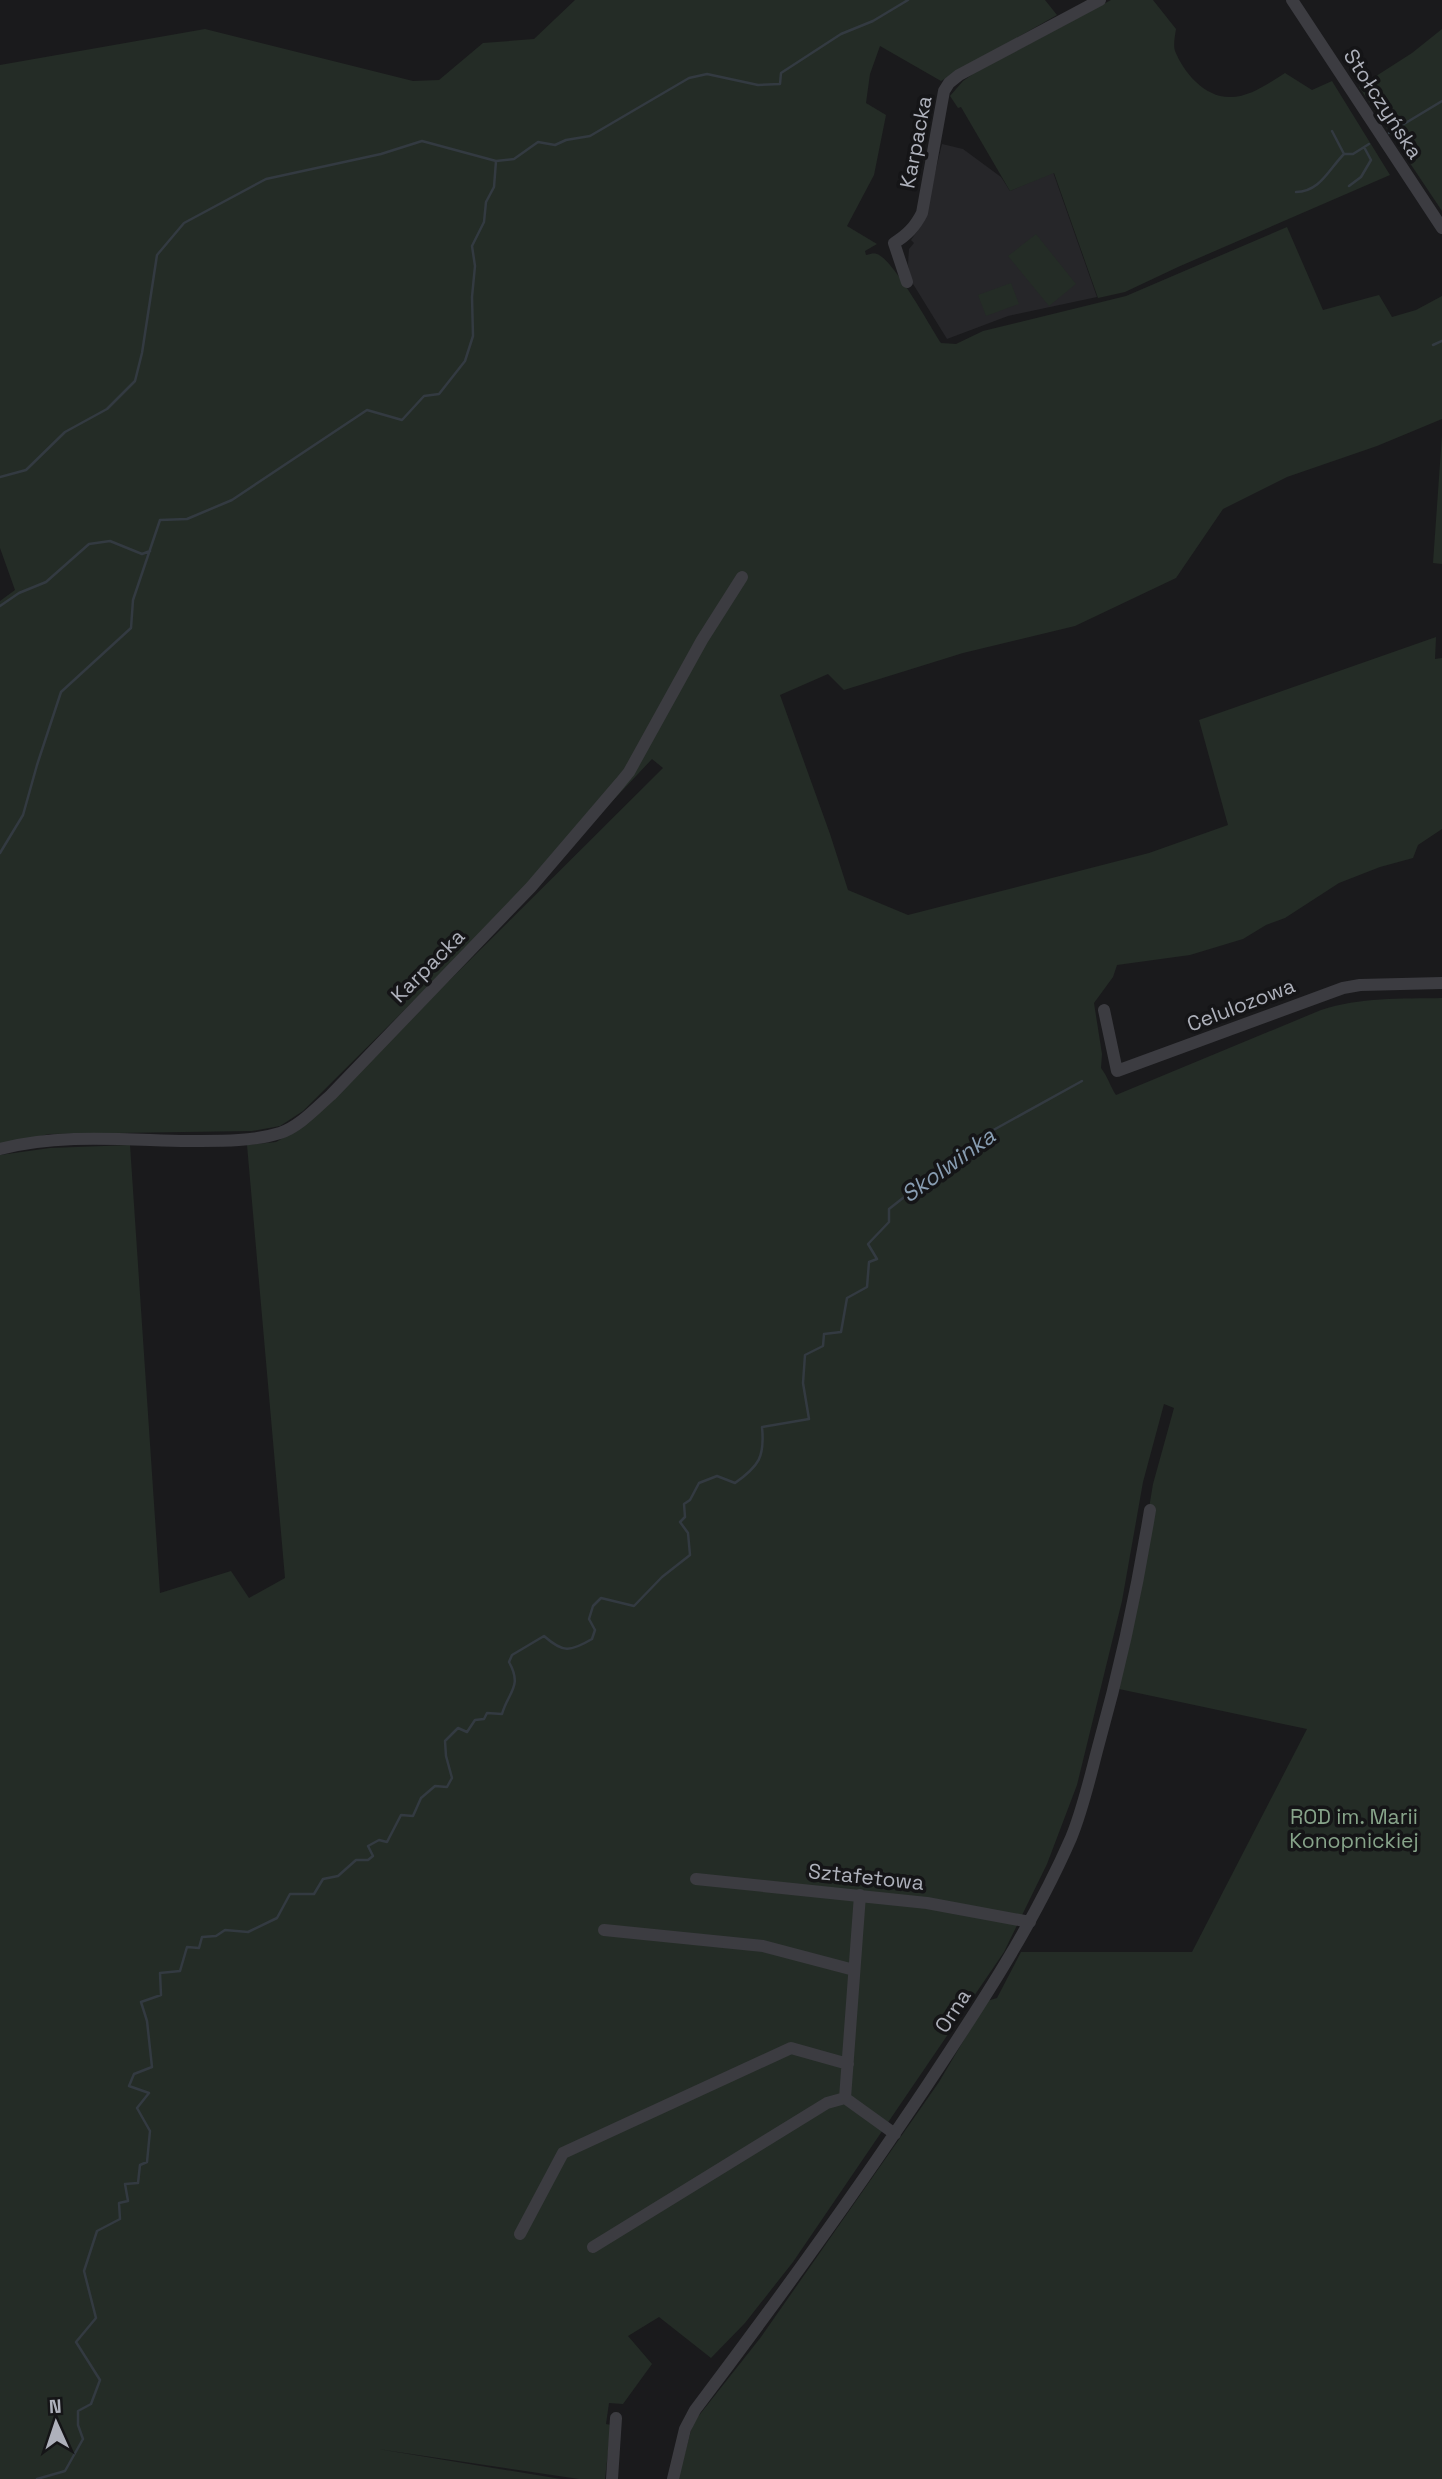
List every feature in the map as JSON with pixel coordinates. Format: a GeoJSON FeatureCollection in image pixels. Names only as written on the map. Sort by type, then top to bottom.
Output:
{"type":"FeatureCollection","features":[{"type":"Feature","properties":{"kind":"street","name":"Karpacka"},"geometry":{"type":"LineString","coordinates":[[907,282],[894,243],[916,225],[922,213],[944,91],[949,83],[959,75],[1100,0]]}},
{"type":"Feature","properties":{"kind":"street","name":"Stołczyńska"},"geometry":{"type":"LineString","coordinates":[[1293,0],[1442,228]]}},
{"type":"Feature","properties":{"kind":"street","name":"Karpacka"},"geometry":{"type":"LineString","coordinates":[[0,1149],[50,1141],[210,1141],[257,1138],[282,1133],[302,1120],[331,1095],[531,887],[629,772],[702,640],[742,577]]}},
{"type":"Feature","properties":{"kind":"street","name":"Celulozowa"},"geometry":{"type":"LineString","coordinates":[[1104,1010],[1117,1071],[1343,988],[1360,985],[1442,983]]}},
{"type":"Feature","properties":{"kind":"street","name":"Orna"},"geometry":{"type":"LineString","coordinates":[[673,2479],[685,2429],[695,2410],[788,2286],[895,2134],[1030,1922],[1072,1836],[1083,1799],[1114,1689],[1139,1578],[1150,1510]]}},
{"type":"Feature","properties":{"kind":"street","name":"Sztafetowa"},"geometry":{"type":"LineString","coordinates":[[696,1879],[927,1903],[1030,1922]]}},
{"type":"Feature","properties":{"kind":"street"},"geometry":{"type":"LineString","coordinates":[[845,2098],[860,1895]]}},
{"type":"Feature","properties":{"kind":"street"},"geometry":{"type":"LineString","coordinates":[[604,1930],[763,1946],[854,1970]]}},
{"type":"Feature","properties":{"kind":"street"},"geometry":{"type":"LineString","coordinates":[[520,2234],[563,2153],[791,2048],[848,2064]]}},
{"type":"Feature","properties":{"kind":"street"},"geometry":{"type":"LineString","coordinates":[[845,2098],[895,2134]]}},
{"type":"Feature","properties":{"kind":"street"},"geometry":{"type":"LineString","coordinates":[[593,2247],[827,2104],[845,2098]]}},
{"type":"Feature","properties":{"kind":"street"},"geometry":{"type":"LineString","coordinates":[[612,2479],[616,2418]]}},
{"type":"Feature","properties":{"kind":"shaded area"},"geometry":{"type":"Polygon","coordinates":[[[942,144],[963,149],[1001,177],[1010,191],[1053,172],[1097,297],[1008,316],[947,339],[910,279],[908,264],[909,249],[914,243],[911,240],[923,223],[942,144]]]}},
{"type":"Feature","properties":{"kind":"green space","name":"ROD im. Marii Konopnickiej"},"geometry":{"type":"Polygon","coordinates":[[[575,0],[1045,0],[1057,15],[941,81],[880,46],[870,74],[866,103],[886,115],[874,175],[847,226],[877,244],[865,251],[866,255],[877,254],[892,268],[941,343],[956,344],[983,331],[1126,296],[1287,227],[1323,310],[1379,295],[1392,317],[1416,310],[1442,296],[1442,419],[1377,446],[1287,477],[1223,509],[1176,578],[1075,626],[963,653],[844,690],[828,674],[780,695],[848,890],[908,915],[1149,853],[1228,825],[1199,720],[1436,637],[1435,659],[1442,658],[1442,829],[1418,845],[1413,858],[1339,883],[1285,918],[1266,925],[1243,939],[1190,955],[1117,965],[1113,977],[1094,1003],[1102,1054],[1101,1068],[1116,1095],[1321,1010],[1366,1001],[1442,998],[1442,2479],[678,2479],[693,2423],[761,2337],[939,2082],[987,2001],[997,1998],[1021,1952],[1192,1952],[1307,1729],[1119,1689],[1153,1484],[1174,1408],[1164,1404],[1143,1482],[1122,1601],[1077,1785],[1047,1864],[1004,1952],[793,2262],[745,2323],[711,2358],[659,2317],[628,2336],[652,2364],[623,2404],[609,2403],[606,2424],[611,2425],[605,2479],[579,2479],[378,2449],[561,2479],[0,2479],[0,1155],[50,1148],[130,1145],[160,1593],[231,1571],[249,1598],[285,1578],[247,1145],[276,1142],[302,1127],[663,768],[652,759],[588,827],[303,1111],[280,1126],[252,1131],[49,1134],[0,1146],[0,601],[15,590],[0,548],[0,65],[205,29],[413,81],[439,80],[483,43],[534,39],[575,0]]]}},
{"type":"Feature","properties":{"kind":"green space"},"geometry":{"type":"Polygon","coordinates":[[[1111,0],[1153,0],[1176,29],[1174,49],[1184,68],[1204,89],[1221,96],[1245,95],[1285,73],[1312,90],[1332,81],[1390,175],[1125,292],[1098,298],[1054,173],[1010,191],[961,107],[958,108],[950,96],[973,74],[1111,0]]]}},
{"type":"Feature","properties":{"kind":"green space"},"geometry":{"type":"Polygon","coordinates":[[[1442,29],[1442,211],[1359,87],[1412,53],[1442,29]]]}},
{"type":"Feature","properties":{"kind":"green space"},"geometry":{"type":"Polygon","coordinates":[[[1036,234],[1076,284],[1049,306],[1008,256],[1036,234]]]}},
{"type":"Feature","properties":{"kind":"green space"},"geometry":{"type":"Polygon","coordinates":[[[1011,283],[1019,304],[986,316],[978,295],[1011,283]]]}},
{"type":"Feature","properties":{"kind":"green space"},"geometry":{"type":"Polygon","coordinates":[[[1442,435],[1442,564],[1433,563],[1442,435]]]}},
{"type":"Feature","properties":{"kind":"waterway"},"geometry":{"type":"LineString","coordinates":[[0,477],[26,470],[65,432],[107,409],[135,381],[157,255],[184,223],[266,179],[381,154],[422,141],[496,161],[514,159],[538,142],[555,145],[566,140],[590,136],[689,78],[707,74],[758,85],[780,84],[781,73],[841,34],[873,21],[908,0]]}},
{"type":"Feature","properties":{"kind":"waterway"},"geometry":{"type":"LineString","coordinates":[[1389,133],[1442,101]]}},
{"type":"Feature","properties":{"kind":"waterway"},"geometry":{"type":"LineString","coordinates":[[1332,131],[1344,154],[1353,154],[1369,144]]}},
{"type":"Feature","properties":{"kind":"waterway"},"geometry":{"type":"LineString","coordinates":[[1349,186],[1361,177],[1371,160],[1364,147]]}},
{"type":"Feature","properties":{"kind":"waterway"},"geometry":{"type":"LineString","coordinates":[[1296,192],[1318,184],[1344,154]]}},
{"type":"Feature","properties":{"kind":"waterway"},"geometry":{"type":"LineString","coordinates":[[0,853],[23,815],[61,692],[131,628],[133,600],[160,520],[187,519],[232,500],[367,410],[402,420],[424,396],[439,394],[465,361],[473,336],[472,297],[475,266],[472,246],[484,222],[486,202],[494,187],[496,161]]}},
{"type":"Feature","properties":{"kind":"waterway"},"geometry":{"type":"LineString","coordinates":[[1433,345],[1442,341]]}},
{"type":"Feature","properties":{"kind":"waterway"},"geometry":{"type":"LineString","coordinates":[[0,606],[19,593],[46,582],[89,544],[110,541],[142,554],[150,551]]}},
{"type":"Feature","properties":{"kind":"waterway","name":"Skolwinka"},"geometry":{"type":"LineString","coordinates":[[37,2479],[65,2471],[83,2439],[78,2425],[78,2411],[91,2404],[100,2380],[76,2342],[96,2318],[84,2271],[97,2231],[120,2219],[119,2203],[128,2201],[125,2184],[138,2183],[140,2165],[147,2162],[150,2131],[137,2108],[149,2093],[129,2086],[134,2074],[152,2067],[147,2021],[141,2002],[161,1995],[160,1973],[180,1971],[187,1947],[199,1948],[202,1937],[216,1936],[225,1930],[248,1932],[277,1918],[290,1894],[314,1894],[323,1879],[338,1876],[356,1860],[368,1860],[373,1856],[368,1846],[379,1840],[387,1842],[401,1815],[413,1816],[421,1798],[435,1786],[447,1787],[452,1778],[445,1741],[458,1728],[467,1732],[475,1720],[484,1719],[487,1713],[502,1714],[515,1684],[509,1662],[512,1655],[544,1636],[567,1649],[592,1639],[595,1630],[589,1619],[593,1606],[601,1598],[634,1606],[662,1577],[690,1555],[688,1533],[680,1522],[685,1517],[684,1504],[690,1500],[699,1483],[717,1476],[735,1483],[759,1460],[762,1427],[809,1419],[803,1383],[805,1355],[823,1346],[824,1334],[841,1332],[847,1298],[867,1287],[869,1262],[877,1259],[868,1244],[889,1222],[889,1209],[979,1138],[1082,1081]]}}]}
